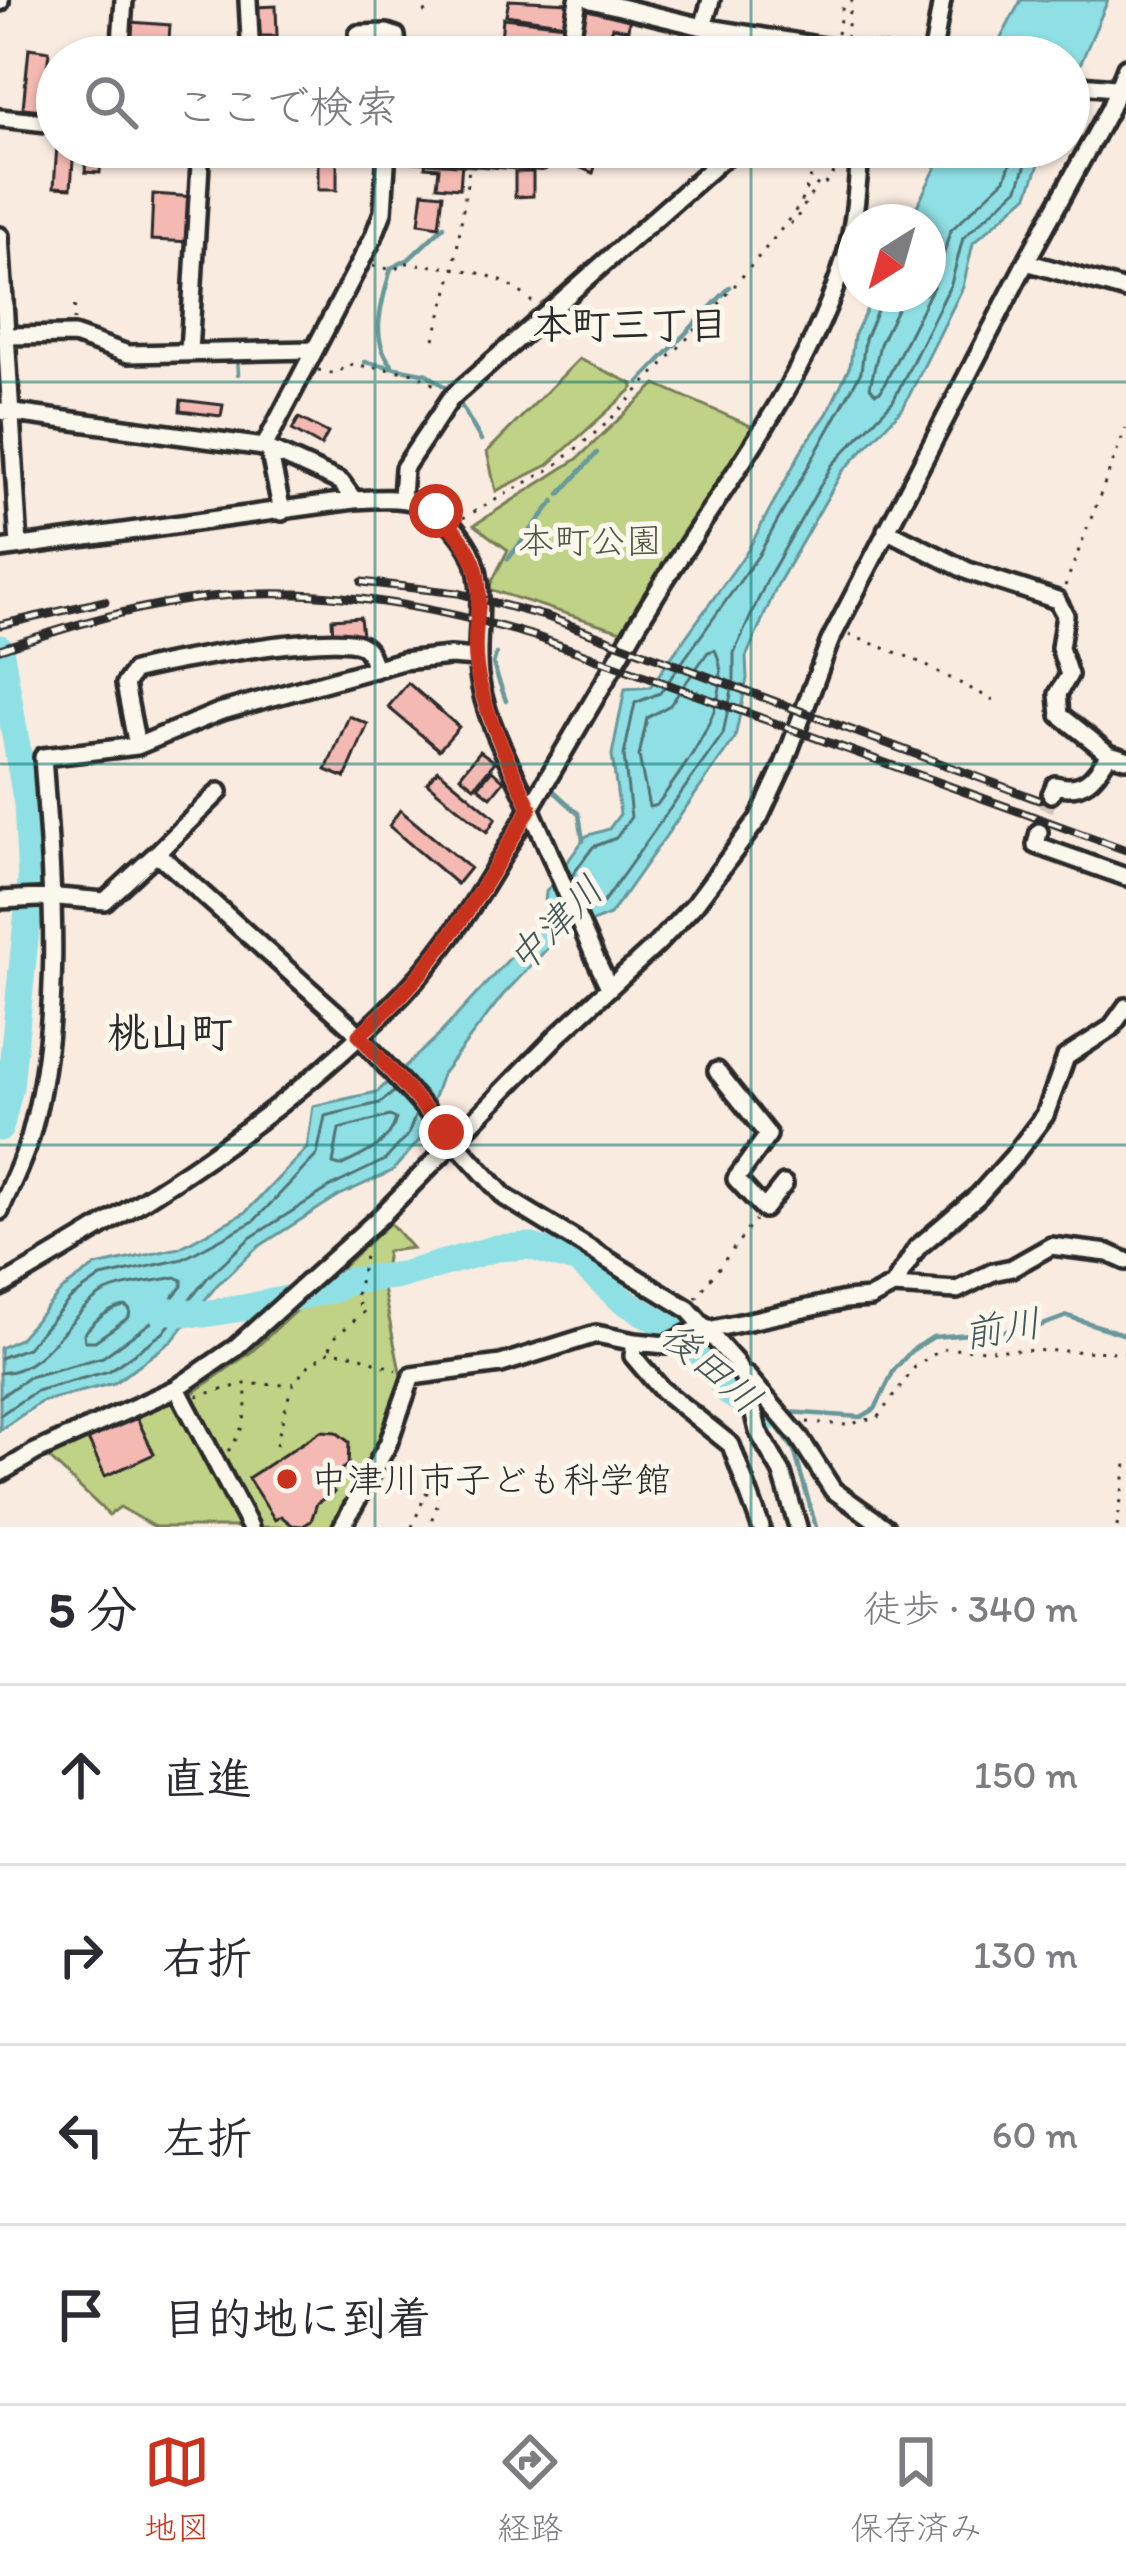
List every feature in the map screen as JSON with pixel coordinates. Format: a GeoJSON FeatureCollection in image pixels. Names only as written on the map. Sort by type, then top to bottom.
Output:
{"type":"FeatureCollection","features":[{"type":"Feature","properties":{"kind":"street"},"geometry":{"type":"LineString","coordinates":[[121,36],[124,0]]}},
{"type":"Feature","properties":{"kind":"street"},"geometry":{"type":"LineString","coordinates":[[248,0],[250,36]]}},
{"type":"Feature","properties":{"kind":"street"},"geometry":{"type":"LineString","coordinates":[[572,36],[578,0]]}},
{"type":"Feature","properties":{"kind":"street"},"geometry":{"type":"LineString","coordinates":[[591,0],[744,36]]}},
{"type":"Feature","properties":{"kind":"street"},"geometry":{"type":"LineString","coordinates":[[703,26],[711,0]]}},
{"type":"Feature","properties":{"kind":"street"},"geometry":{"type":"LineString","coordinates":[[936,36],[942,0]]}},
{"type":"Feature","properties":{"kind":"street"},"geometry":{"type":"LineString","coordinates":[[358,34],[395,36]]}},
{"type":"Feature","properties":{"kind":"street"},"geometry":{"type":"LineString","coordinates":[[1090,146],[1126,67]]}},
{"type":"Feature","properties":{"kind":"street"},"geometry":{"type":"LineString","coordinates":[[0,118],[36,122]]}},
{"type":"Feature","properties":{"kind":"street"},"geometry":{"type":"LineString","coordinates":[[189,352],[200,168]]}},
{"type":"Feature","properties":{"kind":"street"},"geometry":{"type":"LineString","coordinates":[[282,512],[266,448],[312,350],[366,254],[383,212],[388,168]]}},
{"type":"Feature","properties":{"kind":"street"},"geometry":{"type":"LineString","coordinates":[[402,497],[404,469],[451,398],[712,168]]}},
{"type":"Feature","properties":{"kind":"street"},"geometry":{"type":"LineString","coordinates":[[0,1287],[194,1171],[362,1039],[432,961],[481,893],[640,619],[772,413],[808,346],[845,259],[859,168]]}},
{"type":"Feature","properties":{"kind":"street"},"geometry":{"type":"LineString","coordinates":[[0,1473],[35,1452],[180,1394],[331,1262],[449,1136],[695,904],[749,834],[784,764],[836,630],[1078,168]]}},
{"type":"Feature","properties":{"kind":"street"},"geometry":{"type":"LineString","coordinates":[[0,236],[4,412],[19,546]]}},
{"type":"Feature","properties":{"kind":"street"},"geometry":{"type":"LineString","coordinates":[[1026,262],[1126,290]]}},
{"type":"Feature","properties":{"kind":"street"},"geometry":{"type":"LineString","coordinates":[[5,336],[74,335],[128,354],[312,350]]}},
{"type":"Feature","properties":{"kind":"street"},"geometry":{"type":"LineString","coordinates":[[4,412],[266,448],[341,482],[354,500]]}},
{"type":"Feature","properties":{"kind":"street"},"geometry":{"type":"LineString","coordinates":[[0,549],[354,500],[402,497],[436,511],[451,524],[476,562],[479,682],[492,723],[609,987]]}},
{"type":"Feature","properties":{"kind":"street"},"geometry":{"type":"LineString","coordinates":[[886,530],[968,572],[1057,600],[1065,616],[1060,648],[1069,675],[1058,694],[1060,715],[1117,756],[1086,784],[1077,788],[1055,785],[1052,794]]}},
{"type":"Feature","properties":{"kind":"street"},"geometry":{"type":"LineString","coordinates":[[137,746],[125,684],[134,671],[248,649],[331,643],[365,647],[374,669]]}},
{"type":"Feature","properties":{"kind":"street"},"geometry":{"type":"LineString","coordinates":[[0,1211],[31,1138],[42,1083],[53,956],[46,898],[43,757],[137,746],[219,712],[374,669],[430,657],[477,658]]}},
{"type":"Feature","properties":{"kind":"street"},"geometry":{"type":"LineString","coordinates":[[1,900],[106,901],[219,792]]}},
{"type":"Feature","properties":{"kind":"street"},"geometry":{"type":"LineString","coordinates":[[1039,832],[1036,845],[1126,878]]}},
{"type":"Feature","properties":{"kind":"street"},"geometry":{"type":"LineString","coordinates":[[157,853],[362,1039],[505,1197],[688,1309],[791,1427],[833,1490],[885,1527]]}},
{"type":"Feature","properties":{"kind":"street"},"geometry":{"type":"LineString","coordinates":[[342,1527],[388,1444],[412,1376],[501,1364],[596,1334],[666,1345],[703,1328],[870,1298],[893,1286],[917,1248],[978,1196],[1045,1115],[1066,1057],[1111,1028],[1126,1007]]}},
{"type":"Feature","properties":{"kind":"street"},"geometry":{"type":"LineString","coordinates":[[717,1071],[767,1135],[736,1179],[764,1209],[784,1184]]}},
{"type":"Feature","properties":{"kind":"street"},"geometry":{"type":"LineString","coordinates":[[893,1286],[957,1290],[1052,1246],[1108,1253],[1126,1261]]}},
{"type":"Feature","properties":{"kind":"street"},"geometry":{"type":"LineString","coordinates":[[635,1342],[633,1356],[661,1389],[731,1445],[760,1527]]}},
{"type":"Feature","properties":{"kind":"street"},"geometry":{"type":"LineString","coordinates":[[735,1362],[747,1385],[758,1431],[782,1473],[798,1527]]}},
{"type":"Feature","properties":{"kind":"street"},"geometry":{"type":"LineString","coordinates":[[180,1394],[250,1527]]}},
{"type":"Feature","properties":{"kind":"path"},"geometry":{"type":"LineString","coordinates":[[418,0],[429,20]]}},
{"type":"Feature","properties":{"kind":"path"},"geometry":{"type":"LineString","coordinates":[[842,36],[844,0]]}},
{"type":"Feature","properties":{"kind":"path"},"geometry":{"type":"LineString","coordinates":[[844,36],[852,0]]}},
{"type":"Feature","properties":{"kind":"path"},"geometry":{"type":"LineString","coordinates":[[434,339],[454,269],[469,168]]}},
{"type":"Feature","properties":{"kind":"path"},"geometry":{"type":"LineString","coordinates":[[451,524],[554,467],[607,423],[715,309],[788,220],[817,168]]}},
{"type":"Feature","properties":{"kind":"path"},"geometry":{"type":"LineString","coordinates":[[788,220],[793,224],[818,183],[823,186],[839,168]]}},
{"type":"Feature","properties":{"kind":"path"},"geometry":{"type":"LineString","coordinates":[[391,270],[403,263],[490,275],[515,285],[544,315]]}},
{"type":"Feature","properties":{"kind":"path"},"geometry":{"type":"LineString","coordinates":[[74,335],[75,299]]}},
{"type":"Feature","properties":{"kind":"path"},"geometry":{"type":"LineString","coordinates":[[304,368],[336,374],[349,364],[414,373],[451,398]]}},
{"type":"Feature","properties":{"kind":"path"},"geometry":{"type":"LineString","coordinates":[[1060,605],[1126,428]]}},
{"type":"Feature","properties":{"kind":"path"},"geometry":{"type":"LineString","coordinates":[[836,630],[911,658],[999,703]]}},
{"type":"Feature","properties":{"kind":"path"},"geometry":{"type":"LineString","coordinates":[[688,1309],[764,1209]]}},
{"type":"Feature","properties":{"kind":"path"},"geometry":{"type":"LineString","coordinates":[[276,1445],[292,1385],[365,1311],[355,1300],[367,1249]]}},
{"type":"Feature","properties":{"kind":"path"},"geometry":{"type":"LineString","coordinates":[[791,1427],[802,1421],[847,1425],[878,1417],[915,1367],[942,1348],[1126,1352]]}},
{"type":"Feature","properties":{"kind":"path"},"geometry":{"type":"LineString","coordinates":[[329,1351],[356,1355],[412,1376]]}},
{"type":"Feature","properties":{"kind":"path"},"geometry":{"type":"LineString","coordinates":[[180,1394],[245,1384],[292,1385]]}},
{"type":"Feature","properties":{"kind":"path"},"geometry":{"type":"LineString","coordinates":[[227,1452],[243,1432],[245,1384]]}},
{"type":"Feature","properties":{"kind":"path"},"geometry":{"type":"LineString","coordinates":[[1117,1527],[1126,1465]]}},
{"type":"Feature","properties":{"kind":"path"},"geometry":{"type":"LineString","coordinates":[[412,1527],[426,1493],[436,1493],[440,1500],[429,1527]]}},
{"type":"Feature","properties":{"kind":"green space","name":"本町公園"},"geometry":{"type":"Polygon","coordinates":[[[579,359],[633,388],[548,465],[496,491],[487,452],[579,359]]]}},
{"type":"Feature","properties":{"kind":"green space","name":"本町公園"},"geometry":{"type":"Polygon","coordinates":[[[656,384],[755,428],[621,631],[488,589],[508,550],[474,525],[577,459],[656,384]]]}},
{"type":"Feature","properties":{"kind":"green space"},"geometry":{"type":"Polygon","coordinates":[[[390,1223],[412,1248],[387,1251],[382,1284],[402,1381],[382,1440],[337,1527],[155,1527],[120,1507],[109,1515],[46,1455],[193,1393],[251,1352],[390,1223]]]}},
{"type":"Feature","properties":{"kind":"water"},"geometry":{"type":"Polygon","coordinates":[[[1021,0],[1108,0],[1090,42],[1090,36],[1002,36],[1021,0]]]}},
{"type":"Feature","properties":{"kind":"water","name":"中津川"},"geometry":{"type":"Polygon","coordinates":[[[936,168],[1038,168],[1028,195],[973,243],[963,287],[903,408],[842,472],[778,584],[746,657],[747,679],[735,738],[610,915],[561,934],[503,995],[442,1074],[419,1141],[392,1171],[338,1196],[258,1247],[217,1285],[172,1341],[114,1383],[41,1402],[0,1430],[0,1348],[19,1339],[62,1290],[96,1266],[179,1248],[246,1212],[307,1148],[313,1106],[377,1092],[436,1038],[543,922],[546,892],[586,836],[609,829],[620,814],[612,755],[625,689],[650,687],[748,550],[804,446],[827,414],[850,366],[854,336],[865,312],[946,312],[946,204],[918,204],[936,168]]]}},
{"type":"Feature","properties":{"kind":"building"},"geometry":{"type":"Polygon","coordinates":[[[509,0],[569,3],[566,24],[506,15],[509,0]]]}},
{"type":"Feature","properties":{"kind":"building"},"geometry":{"type":"Polygon","coordinates":[[[276,6],[277,36],[257,36],[256,7],[276,6]]]}},
{"type":"Feature","properties":{"kind":"building"},"geometry":{"type":"Polygon","coordinates":[[[584,6],[630,14],[628,30],[612,27],[610,36],[578,36],[584,6]]]}},
{"type":"Feature","properties":{"kind":"building"},"geometry":{"type":"Polygon","coordinates":[[[503,18],[566,25],[564,36],[501,36],[503,18]]]}},
{"type":"Feature","properties":{"kind":"building"},"geometry":{"type":"Polygon","coordinates":[[[130,22],[170,25],[169,36],[129,36],[130,22]]]}},
{"type":"Feature","properties":{"kind":"building"},"geometry":{"type":"Polygon","coordinates":[[[29,48],[36,49],[36,109],[23,108],[29,48]]]}},
{"type":"Feature","properties":{"kind":"building"},"geometry":{"type":"Polygon","coordinates":[[[55,168],[72,168],[71,188],[54,187],[55,168]]]}},
{"type":"Feature","properties":{"kind":"building"},"geometry":{"type":"Polygon","coordinates":[[[318,168],[337,168],[337,190],[318,190],[318,168]]]}},
{"type":"Feature","properties":{"kind":"building"},"geometry":{"type":"Polygon","coordinates":[[[439,168],[462,168],[460,188],[437,186],[439,168]]]}},
{"type":"Feature","properties":{"kind":"building"},"geometry":{"type":"Polygon","coordinates":[[[515,172],[533,172],[533,196],[515,197],[515,172]]]}},
{"type":"Feature","properties":{"kind":"building"},"geometry":{"type":"Polygon","coordinates":[[[423,192],[443,194],[439,226],[419,223],[423,192]]]}},
{"type":"Feature","properties":{"kind":"building"},"geometry":{"type":"Polygon","coordinates":[[[153,194],[194,197],[192,242],[151,240],[153,194]]]}},
{"type":"Feature","properties":{"kind":"building"},"geometry":{"type":"Polygon","coordinates":[[[181,400],[223,405],[221,416],[180,411],[181,400]]]}},
{"type":"Feature","properties":{"kind":"building"},"geometry":{"type":"Polygon","coordinates":[[[299,418],[328,433],[321,446],[292,430],[299,418]]]}},
{"type":"Feature","properties":{"kind":"building"},"geometry":{"type":"Polygon","coordinates":[[[360,617],[362,635],[333,637],[332,619],[360,617]]]}},
{"type":"Feature","properties":{"kind":"building"},"geometry":{"type":"Polygon","coordinates":[[[408,683],[459,727],[439,750],[388,707],[408,683]]]}},
{"type":"Feature","properties":{"kind":"building"},"geometry":{"type":"Polygon","coordinates":[[[349,716],[368,724],[345,778],[326,770],[349,716]]]}},
{"type":"Feature","properties":{"kind":"building"},"geometry":{"type":"Polygon","coordinates":[[[480,751],[495,762],[474,787],[460,776],[480,751]]]}},
{"type":"Feature","properties":{"kind":"building"},"geometry":{"type":"Polygon","coordinates":[[[438,770],[496,818],[487,832],[427,783],[438,770]]]}},
{"type":"Feature","properties":{"kind":"building"},"geometry":{"type":"Polygon","coordinates":[[[492,770],[504,781],[491,797],[478,787],[492,770]]]}},
{"type":"Feature","properties":{"kind":"building"},"geometry":{"type":"Polygon","coordinates":[[[400,810],[470,868],[457,884],[389,826],[400,810]]]}},
{"type":"Feature","properties":{"kind":"building"},"geometry":{"type":"Polygon","coordinates":[[[137,1418],[154,1454],[105,1476],[88,1439],[137,1418]]]}},
{"type":"Feature","properties":{"kind":"building","name":"中津川市子ども科学館"},"geometry":{"type":"Polygon","coordinates":[[[321,1431],[336,1432],[349,1442],[348,1465],[325,1480],[334,1492],[317,1503],[311,1521],[303,1526],[292,1525],[281,1516],[275,1520],[248,1478],[321,1431]]]}},
{"type":"Feature","properties":{"kind":"waterway"},"geometry":{"type":"LineString","coordinates":[[392,365],[379,331],[391,268],[409,259],[444,226]]}},
{"type":"Feature","properties":{"kind":"waterway"},"geometry":{"type":"LineString","coordinates":[[351,260],[358,249]]}},
{"type":"Feature","properties":{"kind":"waterway"},"geometry":{"type":"LineString","coordinates":[[307,344],[344,275]]}},
{"type":"Feature","properties":{"kind":"waterway"},"geometry":{"type":"LineString","coordinates":[[639,382],[730,287]]}},
{"type":"Feature","properties":{"kind":"waterway"},"geometry":{"type":"LineString","coordinates":[[237,356],[238,374]]}},
{"type":"Feature","properties":{"kind":"waterway"},"geometry":{"type":"LineString","coordinates":[[365,362],[427,374],[452,392]]}},
{"type":"Feature","properties":{"kind":"waterway"},"geometry":{"type":"LineString","coordinates":[[459,402],[481,440]]}},
{"type":"Feature","properties":{"kind":"waterway"},"geometry":{"type":"LineString","coordinates":[[560,494],[597,453]]}},
{"type":"Feature","properties":{"kind":"waterway"},"geometry":{"type":"LineString","coordinates":[[508,559],[554,501]]}},
{"type":"Feature","properties":{"kind":"waterway"},"geometry":{"type":"LineString","coordinates":[[0,648],[27,805],[31,881],[10,1087],[0,1128]]}},
{"type":"Feature","properties":{"kind":"waterway"},"geometry":{"type":"LineString","coordinates":[[496,654],[493,664],[506,701]]}},
{"type":"Feature","properties":{"kind":"waterway"},"geometry":{"type":"LineString","coordinates":[[555,792],[579,814],[583,841]]}},
{"type":"Feature","properties":{"kind":"waterway","name":"前川"},"geometry":{"type":"LineString","coordinates":[[159,1310],[204,1314],[248,1307],[335,1289],[348,1281],[402,1275],[497,1248],[529,1246],[578,1261],[622,1300],[672,1329],[701,1353],[729,1393],[770,1417]]}},
{"type":"Feature","properties":{"kind":"waterway","name":"前川"},"geometry":{"type":"LineString","coordinates":[[787,1412],[861,1417],[875,1409],[894,1370],[911,1351],[933,1337],[1032,1329],[1067,1316],[1126,1335]]}},
{"type":"Feature","properties":{"kind":"waterway","name":"後田川"},"geometry":{"type":"LineString","coordinates":[[776,1415],[770,1417],[794,1450],[816,1527]]}},
{"type":"Feature","properties":{"kind":"tunnel"},"geometry":{"type":"LineString","coordinates":[[1039,832],[1051,794]]}},
{"type":"Feature","properties":{"kind":"railway"},"geometry":{"type":"LineString","coordinates":[[362,582],[458,593],[548,617],[1039,800]]}},
{"type":"Feature","properties":{"kind":"railway"},"geometry":{"type":"LineString","coordinates":[[0,649],[116,614],[231,595],[319,595],[406,606],[534,636],[1126,850]]}},
{"type":"Feature","properties":{"kind":"railway"},"geometry":{"type":"LineString","coordinates":[[0,625],[105,601]]}},
{"type":"Feature","properties":{"kind":"place","name":"中津川市子ども科学館"},"geometry":{"type":"Point","coordinates":[287,1479]}},
{"type":"Feature","properties":{"kind":"district","name":"本町三丁目"},"geometry":{"type":"Point","coordinates":[630,324]}},
{"type":"Feature","properties":{"kind":"district","name":"桃山町"},"geometry":{"type":"Point","coordinates":[170,1032]}},
{"type":"Feature","properties":{"kind":"route"},"geometry":{"type":"LineString","coordinates":[[436,511],[466,542],[476,562],[479,682],[530,808],[481,893],[432,961],[359,1035],[446,1132]]}}]}
